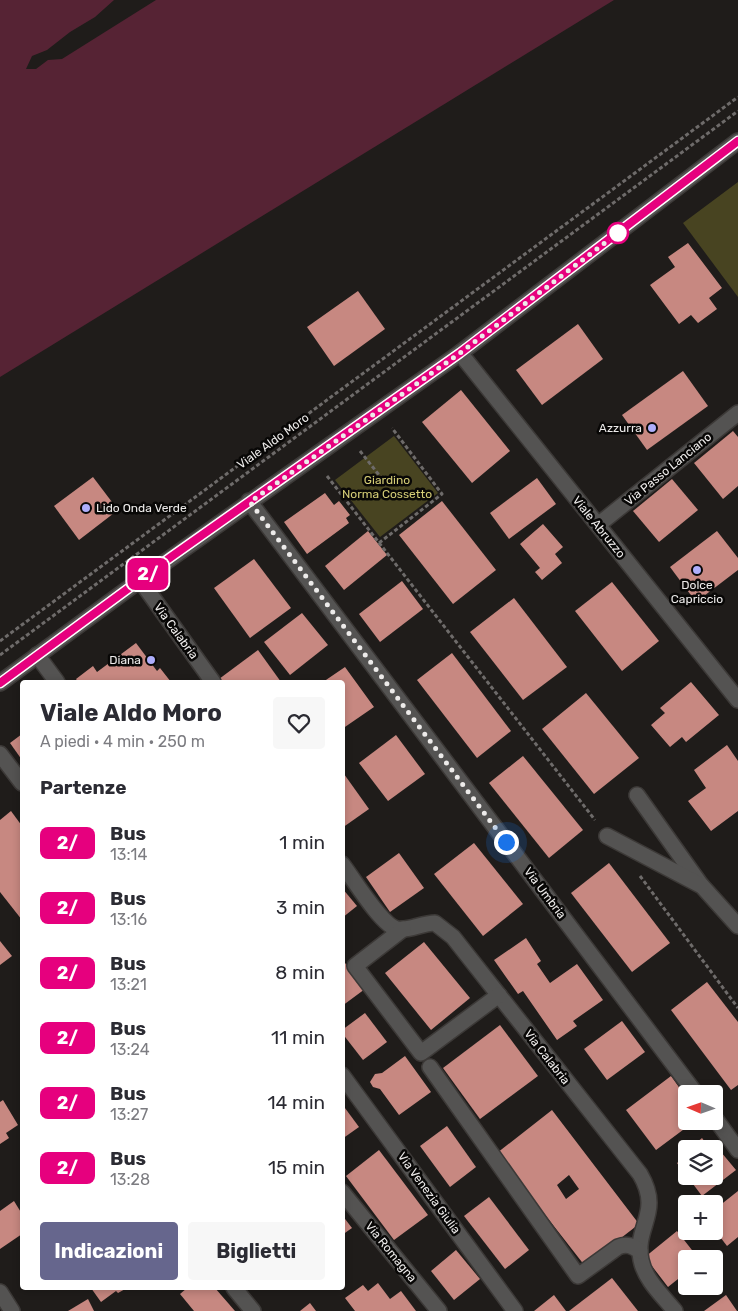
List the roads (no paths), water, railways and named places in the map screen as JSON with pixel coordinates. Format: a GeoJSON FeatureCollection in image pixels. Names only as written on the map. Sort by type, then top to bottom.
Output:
{"type":"FeatureCollection","features":[{"type":"Feature","properties":{"kind":"street"},"geometry":{"type":"LineString","coordinates":[[0,682],[140,580],[460,353],[738,142]]}},
{"type":"Feature","properties":{"kind":"street","name":"Viale Abruzzo"},"geometry":{"type":"LineString","coordinates":[[460,353],[738,700]]}},
{"type":"Feature","properties":{"kind":"street","name":"Via Passo Lanciano"},"geometry":{"type":"LineString","coordinates":[[598,525],[738,413]]}},
{"type":"Feature","properties":{"kind":"street","name":"Via Umbria"},"geometry":{"type":"LineString","coordinates":[[250,502],[689,1085]]}},
{"type":"Feature","properties":{"kind":"street","name":"Via Calabria"},"geometry":{"type":"LineString","coordinates":[[140,580],[212,680]]}},
{"type":"Feature","properties":{"kind":"street"},"geometry":{"type":"LineString","coordinates":[[37,655],[56,680]]}},
{"type":"Feature","properties":{"kind":"street"},"geometry":{"type":"LineString","coordinates":[[0,754],[20,780]]}},
{"type":"Feature","properties":{"kind":"street"},"geometry":{"type":"LineString","coordinates":[[637,795],[702,886],[738,926]]}},
{"type":"Feature","properties":{"kind":"street"},"geometry":{"type":"LineString","coordinates":[[607,836],[702,886]]}},
{"type":"Feature","properties":{"kind":"street"},"geometry":{"type":"LineString","coordinates":[[345,868],[381,918],[390,926],[403,929]]}},
{"type":"Feature","properties":{"kind":"street","name":"Via Calabria"},"geometry":{"type":"LineString","coordinates":[[403,929],[435,923],[453,936],[644,1181],[650,1205],[641,1237],[642,1265],[647,1276],[675,1311]]}},
{"type":"Feature","properties":{"kind":"street"},"geometry":{"type":"LineString","coordinates":[[403,929],[355,966],[421,1053],[499,995]]}},
{"type":"Feature","properties":{"kind":"street"},"geometry":{"type":"LineString","coordinates":[[430,1067],[578,1276],[624,1244],[631,1245],[640,1251]]}},
{"type":"Feature","properties":{"kind":"street","name":"Via Venezia Giulia"},"geometry":{"type":"LineString","coordinates":[[345,1079],[514,1311]]}},
{"type":"Feature","properties":{"kind":"street"},"geometry":{"type":"LineString","coordinates":[[723,1129],[738,1150]]}},
{"type":"Feature","properties":{"kind":"street","name":"Via Romagna"},"geometry":{"type":"LineString","coordinates":[[345,1196],[439,1311]]}},
{"type":"Feature","properties":{"kind":"street"},"geometry":{"type":"LineString","coordinates":[[236,1290],[253,1311]]}},
{"type":"Feature","properties":{"kind":"street"},"geometry":{"type":"LineString","coordinates":[[0,1292],[12,1311]]}},
{"type":"Feature","properties":{"kind":"place","name":"Azzurra"},"geometry":{"type":"Point","coordinates":[652,428]}},
{"type":"Feature","properties":{"kind":"place","name":"Lido Onda Verde"},"geometry":{"type":"Point","coordinates":[86,508]}},
{"type":"Feature","properties":{"kind":"place","name":"Dolce Capriccio"},"geometry":{"type":"Point","coordinates":[697,570]}},
{"type":"Feature","properties":{"kind":"place","name":"Diana"},"geometry":{"type":"Point","coordinates":[151,660]}},
{"type":"Feature","properties":{"kind":"park label","name":"Giardino Norma Cossetto"},"geometry":{"type":"Point","coordinates":[387,487]}}]}
